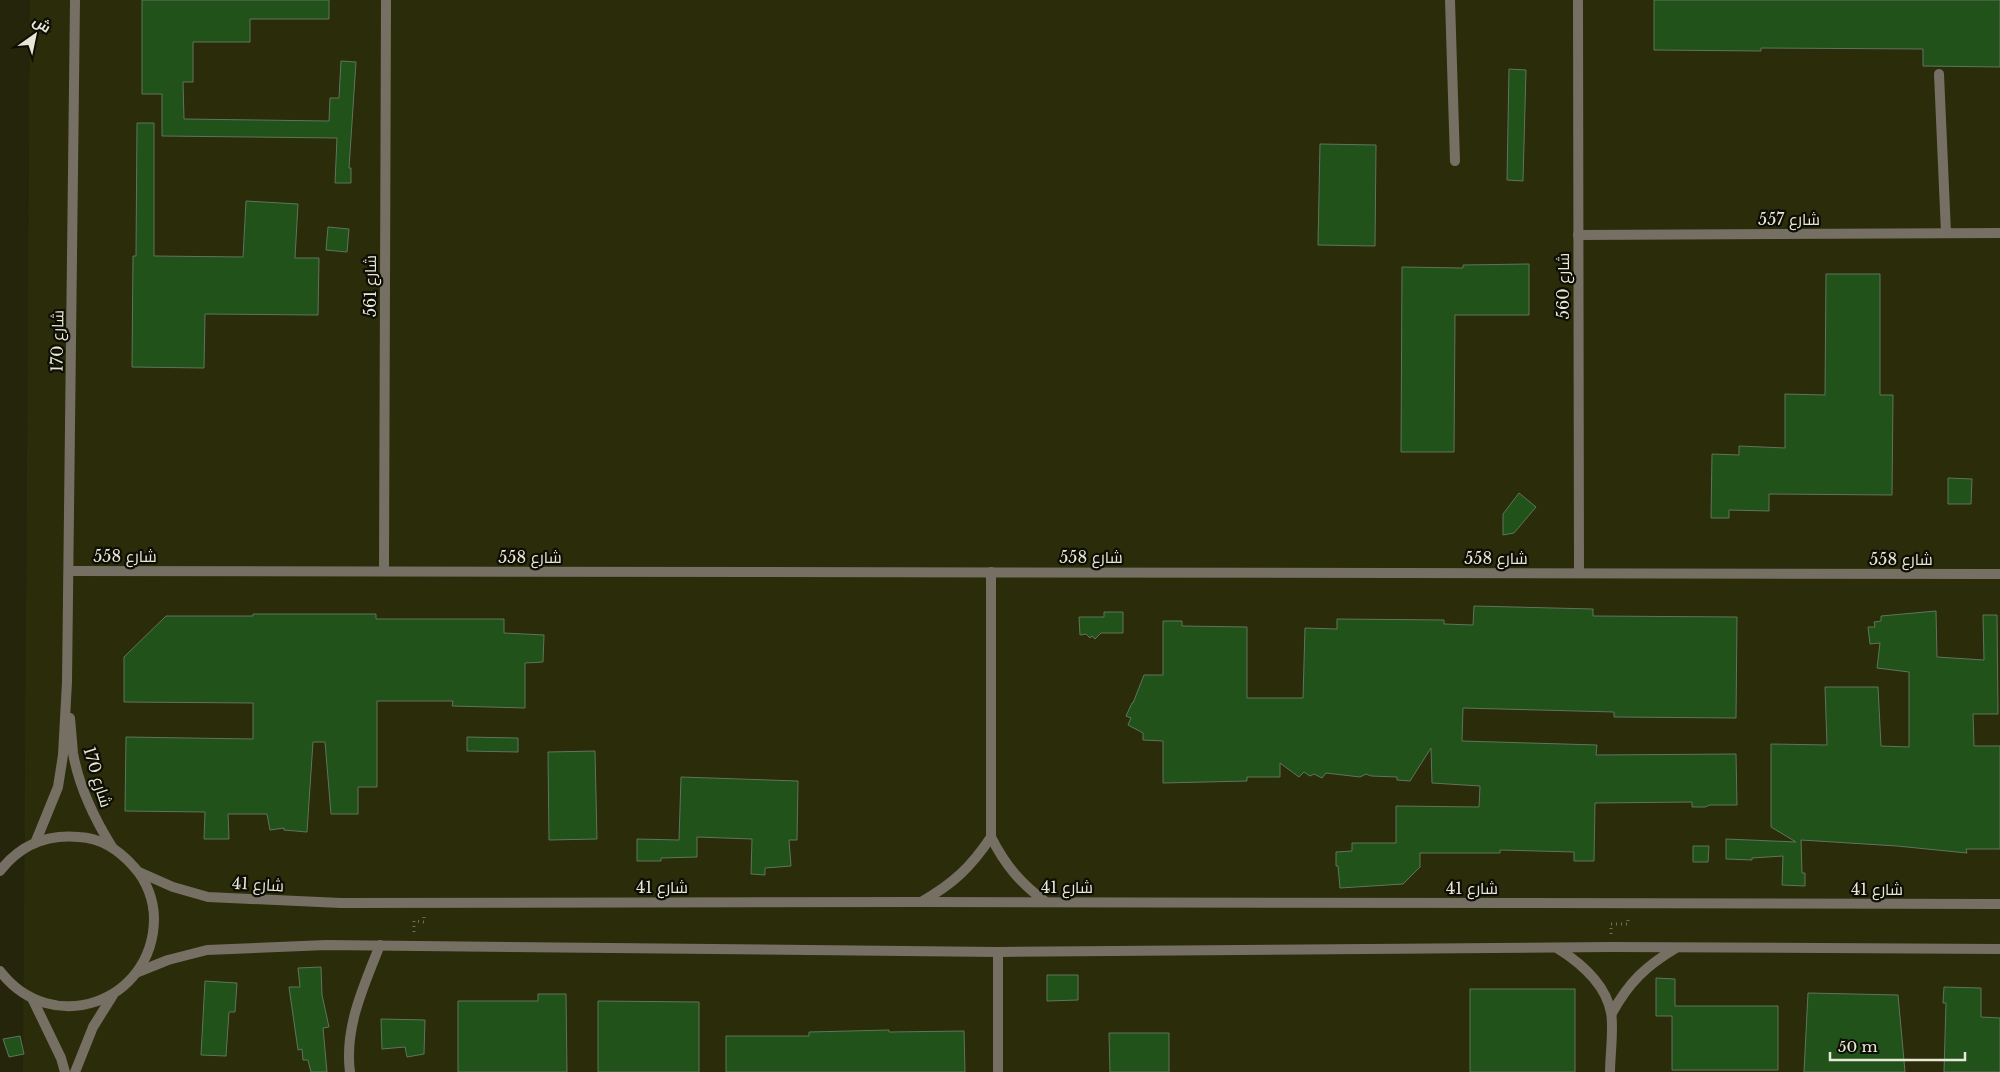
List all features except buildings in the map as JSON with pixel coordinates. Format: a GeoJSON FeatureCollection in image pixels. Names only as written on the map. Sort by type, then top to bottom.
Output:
{"type":"FeatureCollection","features":[{"type":"Feature","properties":{"kind":"street","name":"شارع 170"},"geometry":{"type":"LineString","coordinates":[[36,841],[58,787],[63,755],[67,682],[70,571],[75,0]]}},
{"type":"Feature","properties":{"kind":"street","name":"شارع 561"},"geometry":{"type":"LineString","coordinates":[[384,572],[386,0]]}},
{"type":"Feature","properties":{"kind":"street"},"geometry":{"type":"LineString","coordinates":[[1450,0],[1455,161]]}},
{"type":"Feature","properties":{"kind":"street","name":"شارع 560"},"geometry":{"type":"LineString","coordinates":[[1578,0],[1579,573]]}},
{"type":"Feature","properties":{"kind":"street"},"geometry":{"type":"LineString","coordinates":[[1939,74],[1946,233]]}},
{"type":"Feature","properties":{"kind":"street","name":"شارع 557"},"geometry":{"type":"LineString","coordinates":[[1578,235],[2000,233]]}},
{"type":"Feature","properties":{"kind":"street","name":"شارع 558"},"geometry":{"type":"LineString","coordinates":[[70,571],[2000,574]]}},
{"type":"Feature","properties":{"kind":"street"},"geometry":{"type":"LineString","coordinates":[[991,572],[991,837],[1000,856],[1013,874],[1028,889],[1046,902]]}},
{"type":"Feature","properties":{"kind":"street","name":"شارع 170"},"geometry":{"type":"LineString","coordinates":[[67,682],[74,754],[84,791],[96,820],[112,847]]}},
{"type":"Feature","properties":{"kind":"street"},"geometry":{"type":"LineString","coordinates":[[0,871],[10,858],[36,841],[62,836],[88,837],[112,847],[127,858],[139,872],[149,891],[154,911],[154,932],[149,953],[138,972],[113,995],[87,1005],[59,1006],[32,998],[9,983],[0,971]]}},
{"type":"Feature","properties":{"kind":"street"},"geometry":{"type":"LineString","coordinates":[[921,902],[942,890],[961,875],[978,857],[991,837]]}},
{"type":"Feature","properties":{"kind":"street","name":"شارع 41"},"geometry":{"type":"LineString","coordinates":[[139,872],[173,887],[208,897],[341,903],[2000,904]]}},
{"type":"Feature","properties":{"kind":"street"},"geometry":{"type":"LineString","coordinates":[[350,1072],[348,1061],[357,1005],[380,945]]}},
{"type":"Feature","properties":{"kind":"street"},"geometry":{"type":"LineString","coordinates":[[138,972],[168,960],[207,950],[258,946],[413,945],[998,952],[1557,947],[2000,949]]}},
{"type":"Feature","properties":{"kind":"street"},"geometry":{"type":"LineString","coordinates":[[1557,947],[1575,959],[1591,974],[1604,993],[1612,1013],[1610,1072]]}},
{"type":"Feature","properties":{"kind":"street"},"geometry":{"type":"LineString","coordinates":[[1612,1013],[1624,992],[1638,974],[1657,959],[1678,947]]}},
{"type":"Feature","properties":{"kind":"street"},"geometry":{"type":"LineString","coordinates":[[998,952],[998,1072]]}},
{"type":"Feature","properties":{"kind":"street"},"geometry":{"type":"LineString","coordinates":[[75,1072],[93,1028],[113,995]]}},
{"type":"Feature","properties":{"kind":"street"},"geometry":{"type":"LineString","coordinates":[[32,998],[61,1058],[65,1072]]}},
{"type":"Feature","properties":{"kind":"path"},"geometry":{"type":"LineString","coordinates":[[413,945],[414,921],[424,922],[425,902]]}},
{"type":"Feature","properties":{"kind":"path"},"geometry":{"type":"LineString","coordinates":[[1611,947],[1611,924],[1628,924],[1627,903]]}},
{"type":"Feature","properties":{"kind":"shaded area"},"geometry":{"type":"Polygon","coordinates":[[[30,0],[2000,0],[2000,1072],[23,1072],[30,0]]]}}]}
